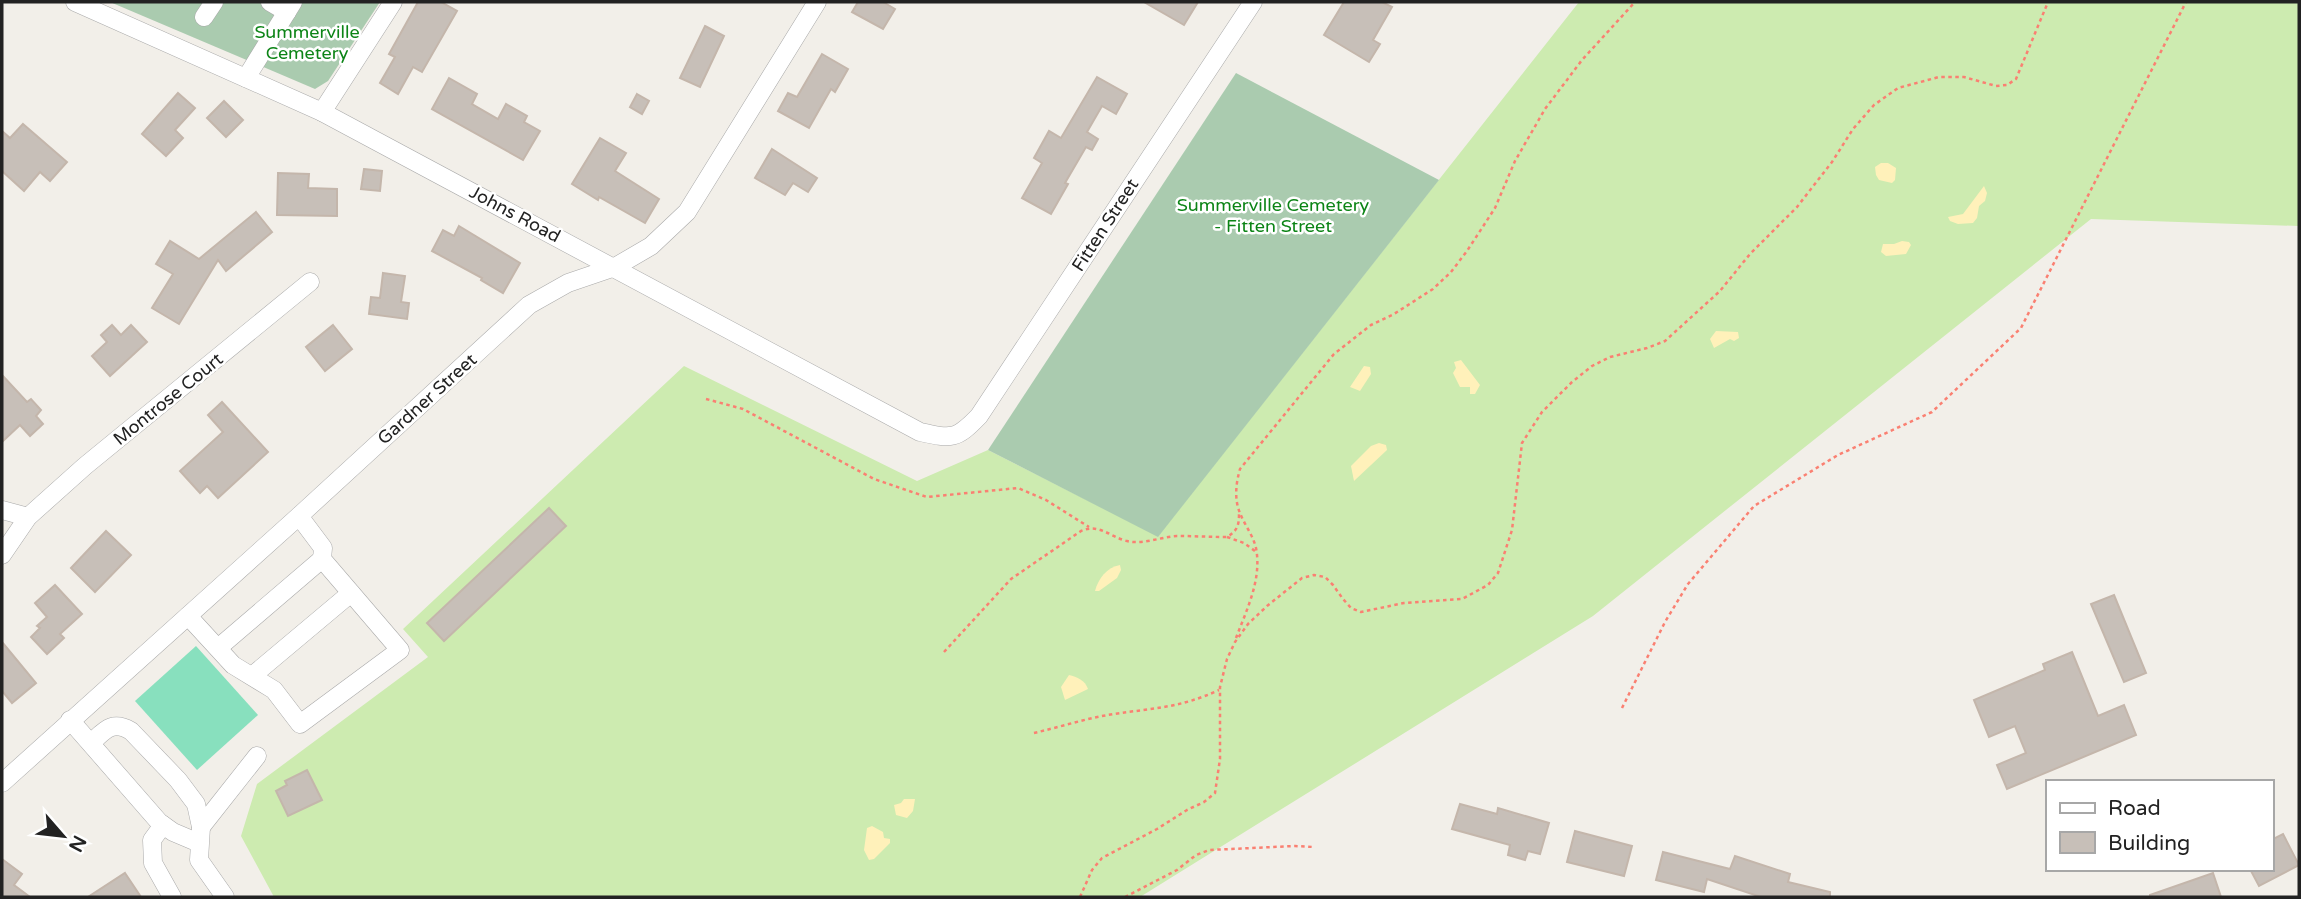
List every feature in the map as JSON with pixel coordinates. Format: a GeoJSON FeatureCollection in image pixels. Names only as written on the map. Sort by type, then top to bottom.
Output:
{"type":"FeatureCollection","features":[{"type":"Feature","properties":{"kind":"street","name":"Johns Road"},"geometry":{"type":"LineString","coordinates":[[75,2],[102,6],[246,78],[322,112],[920,432],[949,438]]}},
{"type":"Feature","properties":{"kind":"street"},"geometry":{"type":"LineString","coordinates":[[246,78],[290,7],[270,2]]}},
{"type":"Feature","properties":{"kind":"street"},"geometry":{"type":"LineString","coordinates":[[322,112],[393,2]]}},
{"type":"Feature","properties":{"kind":"street","name":"Gardner Street"},"geometry":{"type":"LineString","coordinates":[[4,775],[71,720],[188,616],[529,305],[568,283],[615,267],[651,246],[687,212],[817,2]]}},
{"type":"Feature","properties":{"kind":"street","name":"Fitten Street"},"geometry":{"type":"LineString","coordinates":[[949,438],[966,430],[979,416],[1253,2]]}},
{"type":"Feature","properties":{"kind":"street","name":"Montrose Court"},"geometry":{"type":"LineString","coordinates":[[2,555],[28,517],[85,466],[310,282]]}},
{"type":"Feature","properties":{"kind":"street"},"geometry":{"type":"LineString","coordinates":[[2,510],[28,517]]}},
{"type":"Feature","properties":{"kind":"street"},"geometry":{"type":"LineString","coordinates":[[218,648],[322,559],[323,548],[299,516]]}},
{"type":"Feature","properties":{"kind":"street"},"geometry":{"type":"LineString","coordinates":[[188,616],[233,665],[274,690],[300,724],[400,650],[322,559]]}},
{"type":"Feature","properties":{"kind":"street"},"geometry":{"type":"LineString","coordinates":[[252,676],[351,593]]}},
{"type":"Feature","properties":{"kind":"street"},"geometry":{"type":"LineString","coordinates":[[71,720],[163,825],[173,832],[200,835]]}},
{"type":"Feature","properties":{"kind":"street"},"geometry":{"type":"LineString","coordinates":[[91,743],[116,725],[131,731],[178,780],[197,804],[199,860],[225,897]]}},
{"type":"Feature","properties":{"kind":"street"},"geometry":{"type":"LineString","coordinates":[[200,835],[257,756]]}},
{"type":"Feature","properties":{"kind":"street"},"geometry":{"type":"LineString","coordinates":[[163,825],[152,840],[153,863],[172,897]]}},
{"type":"Feature","properties":{"kind":"path"},"geometry":{"type":"LineString","coordinates":[[1227,537],[1239,526],[1236,481],[1248,456],[1334,354],[1371,325],[1433,289],[1451,272],[1494,208],[1515,161],[1545,109],[1582,60],[1635,2]]}},
{"type":"Feature","properties":{"kind":"path"},"geometry":{"type":"LineString","coordinates":[[1235,642],[1248,624],[1288,589],[1302,579],[1314,575],[1325,577],[1351,608],[1360,612],[1404,603],[1462,599],[1488,585],[1502,565],[1512,530],[1522,443],[1542,412],[1592,366],[1610,357],[1665,341],[1675,332],[1720,290],[1750,254],[1797,208],[1853,129],[1874,106],[1898,88],[1939,77],[1964,77],[1996,86],[2007,85],[2017,79],[2048,2]]}},
{"type":"Feature","properties":{"kind":"path"},"geometry":{"type":"LineString","coordinates":[[1622,708],[1665,622],[1688,584],[1754,506],[1838,455],[1932,412],[2021,328],[2186,2]]}},
{"type":"Feature","properties":{"kind":"path"},"geometry":{"type":"LineString","coordinates":[[706,399],[743,409],[874,479],[927,497],[1018,488],[1046,500],[1090,527],[1129,542],[1146,542],[1174,536],[1227,537],[1244,543],[1256,552]]}},
{"type":"Feature","properties":{"kind":"path"},"geometry":{"type":"LineString","coordinates":[[1080,897],[1092,870],[1102,858],[1205,802],[1215,793],[1220,759],[1219,690],[1227,659],[1255,587],[1257,569],[1256,546],[1239,511]]}},
{"type":"Feature","properties":{"kind":"path"},"geometry":{"type":"LineString","coordinates":[[944,652],[1011,579],[1090,527]]}},
{"type":"Feature","properties":{"kind":"path"},"geometry":{"type":"LineString","coordinates":[[1034,733],[1111,714],[1185,704],[1219,690]]}},
{"type":"Feature","properties":{"kind":"path"},"geometry":{"type":"LineString","coordinates":[[1125,897],[1209,850],[1314,847]]}},
{"type":"Feature","properties":{"kind":"green space","name":"Summerville Cemetery"},"geometry":{"type":"Polygon","coordinates":[[[110,2],[380,2],[328,81],[315,89],[110,2]]]}},
{"type":"Feature","properties":{"kind":"green space"},"geometry":{"type":"Polygon","coordinates":[[[1579,2],[2299,2],[2299,226],[2091,219],[1593,616],[1140,897],[274,897],[241,836],[257,784],[428,657],[403,629],[684,366],[917,481],[988,450],[1158,536],[1579,2]]]}},
{"type":"Feature","properties":{"kind":"green space","name":"Summerville Cemetery - Fitten Street"},"geometry":{"type":"Polygon","coordinates":[[[1236,73],[1439,180],[1158,537],[988,450],[1236,73]]]}},
{"type":"Feature","properties":{"kind":"green space"},"geometry":{"type":"Polygon","coordinates":[[[196,646],[258,715],[197,770],[135,701],[196,646]]]}},
{"type":"Feature","properties":{"kind":"sand"},"geometry":{"type":"Polygon","coordinates":[[[1888,163],[1896,168],[1895,180],[1892,183],[1879,180],[1876,175],[1875,167],[1888,163]]]}},
{"type":"Feature","properties":{"kind":"sand"},"geometry":{"type":"Polygon","coordinates":[[[1984,186],[1987,193],[1985,201],[1979,206],[1977,218],[1973,223],[1958,224],[1950,221],[1948,217],[1963,214],[1984,186]]]}},
{"type":"Feature","properties":{"kind":"sand"},"geometry":{"type":"Polygon","coordinates":[[[1902,241],[1911,245],[1906,254],[1886,256],[1881,252],[1883,244],[1902,241]]]}},
{"type":"Feature","properties":{"kind":"sand"},"geometry":{"type":"Polygon","coordinates":[[[1716,331],[1738,332],[1739,338],[1734,341],[1730,339],[1714,348],[1710,339],[1716,331]]]}},
{"type":"Feature","properties":{"kind":"sand"},"geometry":{"type":"Polygon","coordinates":[[[1461,360],[1480,385],[1475,394],[1470,394],[1470,387],[1460,387],[1453,373],[1456,368],[1454,362],[1461,360]]]}},
{"type":"Feature","properties":{"kind":"sand"},"geometry":{"type":"Polygon","coordinates":[[[1364,366],[1370,367],[1371,374],[1360,391],[1350,387],[1364,366]]]}},
{"type":"Feature","properties":{"kind":"sand"},"geometry":{"type":"Polygon","coordinates":[[[1379,443],[1386,445],[1387,450],[1354,481],[1351,466],[1371,446],[1379,443]]]}},
{"type":"Feature","properties":{"kind":"sand"},"geometry":{"type":"Polygon","coordinates":[[[1120,565],[1117,578],[1095,591],[1104,574],[1120,565]]]}},
{"type":"Feature","properties":{"kind":"sand"},"geometry":{"type":"Polygon","coordinates":[[[1069,675],[1083,681],[1088,689],[1065,700],[1061,687],[1069,675]]]}},
{"type":"Feature","properties":{"kind":"sand"},"geometry":{"type":"Polygon","coordinates":[[[904,799],[915,799],[913,811],[907,818],[896,815],[894,805],[904,799]]]}},
{"type":"Feature","properties":{"kind":"sand"},"geometry":{"type":"Polygon","coordinates":[[[872,826],[883,832],[884,838],[890,839],[890,843],[874,859],[869,860],[864,850],[867,828],[872,826]]]}},
{"type":"Feature","properties":{"kind":"building"},"geometry":{"type":"Polygon","coordinates":[[[418,2],[441,2],[457,11],[422,72],[413,67],[398,94],[380,83],[395,57],[389,54],[418,2]]]}},
{"type":"Feature","properties":{"kind":"building"},"geometry":{"type":"Polygon","coordinates":[[[858,2],[883,2],[895,9],[883,29],[852,12],[858,2]]]}},
{"type":"Feature","properties":{"kind":"building"},"geometry":{"type":"Polygon","coordinates":[[[1144,2],[1198,2],[1184,25],[1144,2]]]}},
{"type":"Feature","properties":{"kind":"building"},"geometry":{"type":"Polygon","coordinates":[[[1344,2],[1382,2],[1392,7],[1373,40],[1380,44],[1369,62],[1324,35],[1344,2]]]}},
{"type":"Feature","properties":{"kind":"building"},"geometry":{"type":"Polygon","coordinates":[[[705,26],[724,36],[700,87],[680,78],[705,26]]]}},
{"type":"Feature","properties":{"kind":"building"},"geometry":{"type":"Polygon","coordinates":[[[822,54],[848,69],[835,92],[831,89],[809,128],[778,111],[788,93],[797,97],[822,54]]]}},
{"type":"Feature","properties":{"kind":"building"},"geometry":{"type":"Polygon","coordinates":[[[1097,77],[1127,94],[1116,114],[1102,106],[1087,132],[1098,139],[1092,150],[1086,147],[1051,214],[1022,198],[1042,163],[1034,158],[1049,131],[1061,138],[1097,77]]]}},
{"type":"Feature","properties":{"kind":"building"},"geometry":{"type":"Polygon","coordinates":[[[449,78],[477,94],[472,104],[498,119],[506,104],[527,116],[524,122],[540,131],[523,160],[432,109],[449,78]]]}},
{"type":"Feature","properties":{"kind":"building"},"geometry":{"type":"Polygon","coordinates":[[[178,93],[195,108],[175,130],[183,138],[166,156],[142,134],[178,93]]]}},
{"type":"Feature","properties":{"kind":"building"},"geometry":{"type":"Polygon","coordinates":[[[637,94],[649,101],[642,114],[630,107],[637,94]]]}},
{"type":"Feature","properties":{"kind":"building"},"geometry":{"type":"Polygon","coordinates":[[[224,101],[243,120],[226,137],[207,118],[224,101]]]}},
{"type":"Feature","properties":{"kind":"building"},"geometry":{"type":"Polygon","coordinates":[[[23,124],[67,162],[50,181],[40,172],[24,191],[2,171],[2,131],[10,138],[23,124]]]}},
{"type":"Feature","properties":{"kind":"building"},"geometry":{"type":"Polygon","coordinates":[[[600,138],[626,153],[615,171],[659,199],[645,223],[572,184],[600,138]]]}},
{"type":"Feature","properties":{"kind":"building"},"geometry":{"type":"Polygon","coordinates":[[[772,149],[817,178],[808,192],[793,183],[785,195],[755,178],[772,149]]]}},
{"type":"Feature","properties":{"kind":"building"},"geometry":{"type":"Polygon","coordinates":[[[364,169],[382,171],[380,191],[361,189],[364,169]]]}},
{"type":"Feature","properties":{"kind":"building"},"geometry":{"type":"Polygon","coordinates":[[[278,173],[309,174],[308,188],[337,189],[337,216],[277,215],[278,173]]]}},
{"type":"Feature","properties":{"kind":"building"},"geometry":{"type":"Polygon","coordinates":[[[256,212],[272,232],[226,271],[218,260],[179,324],[152,308],[173,274],[156,264],[170,241],[199,259],[256,212]]]}},
{"type":"Feature","properties":{"kind":"building"},"geometry":{"type":"Polygon","coordinates":[[[459,226],[520,263],[503,293],[481,280],[482,278],[432,251],[443,230],[454,236],[459,226]]]}},
{"type":"Feature","properties":{"kind":"building"},"geometry":{"type":"Polygon","coordinates":[[[383,273],[405,276],[401,302],[409,303],[407,319],[369,314],[371,297],[380,298],[383,273]]]}},
{"type":"Feature","properties":{"kind":"building"},"geometry":{"type":"Polygon","coordinates":[[[112,325],[121,335],[131,325],[147,342],[110,376],[92,356],[107,342],[101,335],[112,325]]]}},
{"type":"Feature","properties":{"kind":"building"},"geometry":{"type":"Polygon","coordinates":[[[333,325],[352,349],[325,371],[306,347],[333,325]]]}},
{"type":"Feature","properties":{"kind":"building"},"geometry":{"type":"Polygon","coordinates":[[[2,375],[27,402],[31,399],[41,410],[36,416],[43,424],[30,436],[20,425],[2,442],[2,375]]]}},
{"type":"Feature","properties":{"kind":"building"},"geometry":{"type":"Polygon","coordinates":[[[222,402],[268,452],[218,498],[207,486],[200,493],[180,471],[223,432],[208,415],[222,402]]]}},
{"type":"Feature","properties":{"kind":"building"},"geometry":{"type":"Polygon","coordinates":[[[549,508],[566,526],[444,641],[427,623],[549,508]]]}},
{"type":"Feature","properties":{"kind":"building"},"geometry":{"type":"Polygon","coordinates":[[[106,531],[131,555],[95,592],[71,568],[106,531]]]}},
{"type":"Feature","properties":{"kind":"building"},"geometry":{"type":"Polygon","coordinates":[[[55,585],[82,614],[60,634],[64,638],[47,654],[31,637],[40,628],[37,626],[47,617],[35,603],[55,585]]]}},
{"type":"Feature","properties":{"kind":"building"},"geometry":{"type":"Polygon","coordinates":[[[2114,595],[2146,673],[2124,682],[2091,604],[2114,595]]]}},
{"type":"Feature","properties":{"kind":"building"},"geometry":{"type":"Polygon","coordinates":[[[2,642],[36,683],[12,703],[2,691],[2,642]]]}},
{"type":"Feature","properties":{"kind":"building"},"geometry":{"type":"Polygon","coordinates":[[[2072,652],[2098,716],[2124,705],[2136,735],[2007,789],[1997,765],[2026,753],[2015,726],[1989,737],[1974,700],[2045,670],[2043,664],[2072,652]]]}},
{"type":"Feature","properties":{"kind":"building"},"geometry":{"type":"Polygon","coordinates":[[[307,770],[322,800],[288,816],[276,791],[287,785],[285,781],[307,770]]]}},
{"type":"Feature","properties":{"kind":"building"},"geometry":{"type":"Polygon","coordinates":[[[1460,804],[1497,814],[1498,808],[1549,823],[1540,854],[1528,851],[1525,860],[1508,855],[1510,845],[1452,829],[1460,804]]]}},
{"type":"Feature","properties":{"kind":"building"},"geometry":{"type":"Polygon","coordinates":[[[1575,831],[1632,846],[1624,876],[1567,862],[1575,831]]]}},
{"type":"Feature","properties":{"kind":"building"},"geometry":{"type":"Polygon","coordinates":[[[2283,834],[2299,865],[2259,886],[2251,871],[2273,871],[2273,839],[2283,834]]]}},
{"type":"Feature","properties":{"kind":"building"},"geometry":{"type":"Polygon","coordinates":[[[1663,852],[1730,869],[1735,856],[1790,874],[1788,882],[1830,892],[1830,897],[1761,897],[1707,879],[1704,892],[1656,880],[1663,852]]]}},
{"type":"Feature","properties":{"kind":"building"},"geometry":{"type":"Polygon","coordinates":[[[2,859],[22,874],[14,885],[30,897],[2,897],[2,859]]]}},
{"type":"Feature","properties":{"kind":"building"},"geometry":{"type":"Polygon","coordinates":[[[125,873],[141,897],[88,897],[125,873]]]}},
{"type":"Feature","properties":{"kind":"building"},"geometry":{"type":"Polygon","coordinates":[[[2213,873],[2221,897],[2150,897],[2150,895],[2213,873]]]}}]}
